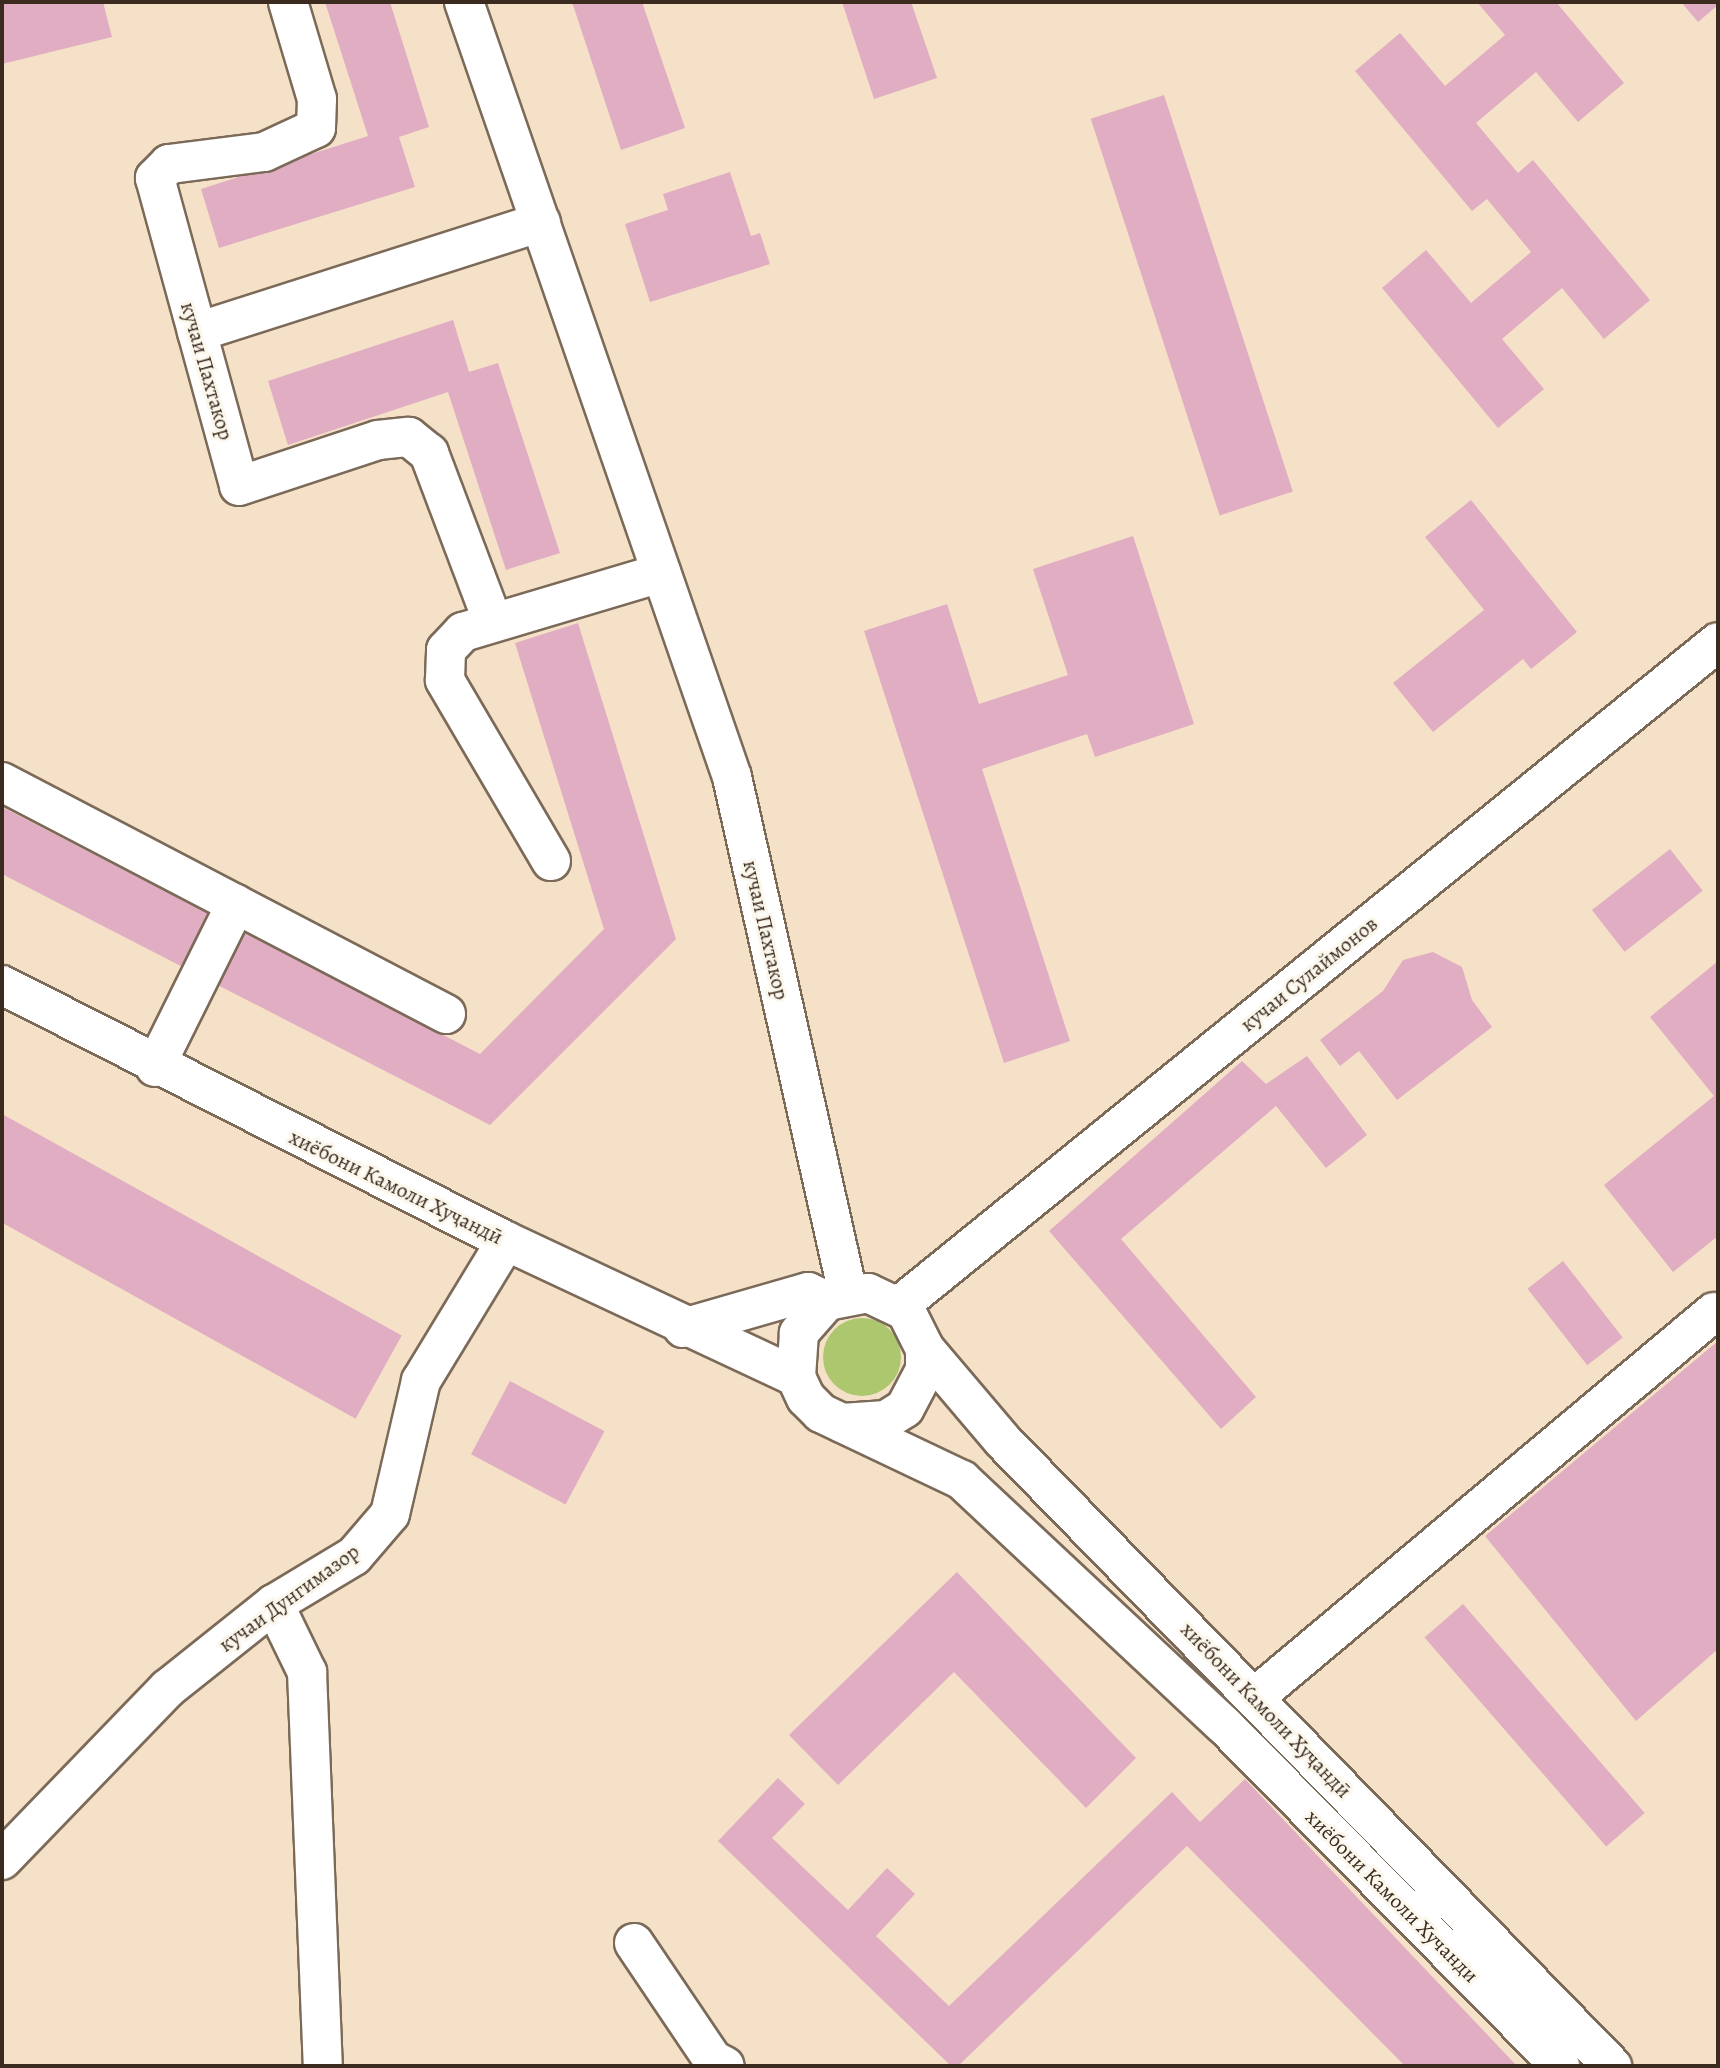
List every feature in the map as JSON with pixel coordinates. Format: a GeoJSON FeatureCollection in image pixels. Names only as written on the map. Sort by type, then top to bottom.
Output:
{"type":"FeatureCollection","features":[{"type":"Feature","properties":{"kind":"main road","name":"кучаи Пахтакор"},"geometry":{"type":"LineString","coordinates":[[288,2],[317,99],[316,128],[264,152],[169,164],[155,178],[239,486],[378,440],[409,437],[429,453],[493,622]]}},
{"type":"Feature","properties":{"kind":"main road","name":"кучаи Пахтакор"},"geometry":{"type":"LineString","coordinates":[[464,2],[732,776],[837,1297]]}},
{"type":"Feature","properties":{"kind":"main road"},"geometry":{"type":"LineString","coordinates":[[197,332],[541,222]]}},
{"type":"Feature","properties":{"kind":"main road"},"geometry":{"type":"LineString","coordinates":[[551,861],[444,680],[446,650],[463,632],[661,573]]}},
{"type":"Feature","properties":{"kind":"main road","name":"кучаи Сулаймонов"},"geometry":{"type":"LineString","coordinates":[[899,1307],[1718,642]]}},
{"type":"Feature","properties":{"kind":"main road"},"geometry":{"type":"LineString","coordinates":[[2,782],[446,1014]]}},
{"type":"Feature","properties":{"kind":"main road"},"geometry":{"type":"LineString","coordinates":[[155,1067],[236,904]]}},
{"type":"Feature","properties":{"kind":"main road","name":"хиёбони Камоли Хуҷандӣ"},"geometry":{"type":"LineString","coordinates":[[2,985],[155,1067],[506,1241],[683,1328],[796,1377]]}},
{"type":"Feature","properties":{"kind":"main road","name":"кучаи Дунгимазор"},"geometry":{"type":"LineString","coordinates":[[2,1860],[167,1689],[274,1604],[354,1556],[390,1514],[421,1381],[506,1241]]}},
{"type":"Feature","properties":{"kind":"main road"},"geometry":{"type":"LineString","coordinates":[[683,1328],[808,1293],[837,1297],[868,1293],[899,1307],[925,1349],[919,1390],[905,1408],[875,1423],[842,1423],[821,1413],[796,1377],[799,1333],[837,1297]]}},
{"type":"Feature","properties":{"kind":"main road"},"geometry":{"type":"LineString","coordinates":[[1255,1697],[1714,1312]]}},
{"type":"Feature","properties":{"kind":"main road","name":"хиёбони Камоли Хуҷандӣ"},"geometry":{"type":"LineString","coordinates":[[925,1349],[1003,1441],[1612,2066]]}},
{"type":"Feature","properties":{"kind":"main road","name":"хиёбони Камоли Хучанди"},"geometry":{"type":"LineString","coordinates":[[842,1423],[962,1480],[1224,1725],[1554,2064]]}},
{"type":"Feature","properties":{"kind":"main road"},"geometry":{"type":"LineString","coordinates":[[274,1604],[307,1672],[323,2066]]}},
{"type":"Feature","properties":{"kind":"main road"},"geometry":{"type":"LineString","coordinates":[[634,1943],[713,2060],[725,2066]]}},
{"type":"Feature","properties":{"kind":"green space"},"geometry":{"type":"Polygon","coordinates":[[[862,1318],[877,1321],[894,1335],[901,1357],[898,1372],[884,1389],[862,1396],[847,1393],[830,1379],[823,1357],[826,1342],[840,1325],[862,1318]]]}},
{"type":"Feature","properties":{"kind":"building"},"geometry":{"type":"Polygon","coordinates":[[[2,2],[103,2],[112,37],[2,64],[2,2]]]}},
{"type":"Feature","properties":{"kind":"building"},"geometry":{"type":"Polygon","coordinates":[[[325,2],[390,2],[429,127],[399,137],[415,187],[219,248],[201,189],[368,136],[325,2]]]}},
{"type":"Feature","properties":{"kind":"building"},"geometry":{"type":"Polygon","coordinates":[[[572,2],[642,2],[685,128],[621,150],[572,2]]]}},
{"type":"Feature","properties":{"kind":"building"},"geometry":{"type":"Polygon","coordinates":[[[842,2],[911,2],[937,78],[874,99],[842,2]]]}},
{"type":"Feature","properties":{"kind":"building"},"geometry":{"type":"Polygon","coordinates":[[[1477,2],[1556,2],[1624,83],[1578,122],[1536,72],[1476,123],[1518,173],[1533,160],[1650,300],[1604,339],[1562,288],[1502,339],[1544,389],[1498,428],[1382,288],[1426,250],[1471,303],[1531,252],[1487,199],[1472,211],[1355,71],[1400,33],[1445,86],[1505,35],[1477,2]]]}},
{"type":"Feature","properties":{"kind":"building"},"geometry":{"type":"Polygon","coordinates":[[[1681,2],[1718,2],[1718,5],[1698,22],[1681,2]]]}},
{"type":"Feature","properties":{"kind":"building"},"geometry":{"type":"Polygon","coordinates":[[[1164,95],[1293,492],[1220,515],[1091,119],[1164,95]]]}},
{"type":"Feature","properties":{"kind":"building"},"geometry":{"type":"Polygon","coordinates":[[[730,172],[751,236],[760,233],[770,264],[650,302],[625,224],[668,210],[663,194],[730,172]]]}},
{"type":"Feature","properties":{"kind":"building"},"geometry":{"type":"Polygon","coordinates":[[[453,320],[469,372],[498,363],[560,553],[506,570],[448,392],[288,445],[268,381],[453,320]]]}},
{"type":"Feature","properties":{"kind":"building"},"geometry":{"type":"Polygon","coordinates":[[[1471,500],[1577,632],[1531,669],[1523,659],[1433,732],[1393,683],[1484,610],[1425,537],[1471,500]]]}},
{"type":"Feature","properties":{"kind":"building"},"geometry":{"type":"Polygon","coordinates":[[[1133,536],[1194,724],[1095,757],[1087,734],[982,769],[1070,1041],[1004,1063],[864,631],[947,604],[979,704],[1068,675],[1033,569],[1133,536]]]}},
{"type":"Feature","properties":{"kind":"building"},"geometry":{"type":"Polygon","coordinates":[[[578,623],[676,939],[490,1125],[2,874],[2,807],[480,1054],[604,929],[515,643],[578,623]]]}},
{"type":"Feature","properties":{"kind":"building"},"geometry":{"type":"Polygon","coordinates":[[[1670,849],[1703,891],[1625,952],[1592,910],[1670,849]]]}},
{"type":"Feature","properties":{"kind":"building"},"geometry":{"type":"Polygon","coordinates":[[[1433,952],[1462,967],[1472,1000],[1492,1027],[1397,1100],[1359,1051],[1340,1066],[1320,1040],[1383,991],[1403,960],[1433,952]]]}},
{"type":"Feature","properties":{"kind":"building"},"geometry":{"type":"Polygon","coordinates":[[[1718,961],[1718,1236],[1673,1272],[1604,1185],[1714,1096],[1650,1017],[1718,961]]]}},
{"type":"Feature","properties":{"kind":"building"},"geometry":{"type":"Polygon","coordinates":[[[1307,1056],[1367,1135],[1326,1168],[1276,1106],[1121,1239],[1256,1397],[1221,1429],[1049,1231],[1242,1061],[1266,1084],[1307,1056]]]}},
{"type":"Feature","properties":{"kind":"building"},"geometry":{"type":"Polygon","coordinates":[[[2,1114],[402,1336],[356,1419],[2,1223],[2,1114]]]}},
{"type":"Feature","properties":{"kind":"building"},"geometry":{"type":"Polygon","coordinates":[[[1563,1261],[1623,1337],[1587,1365],[1528,1289],[1563,1261]]]}},
{"type":"Feature","properties":{"kind":"building"},"geometry":{"type":"Polygon","coordinates":[[[1718,1341],[1718,1649],[1636,1721],[1485,1536],[1718,1341]]]}},
{"type":"Feature","properties":{"kind":"building"},"geometry":{"type":"Polygon","coordinates":[[[510,1381],[604,1431],[566,1505],[471,1454],[510,1381]]]}},
{"type":"Feature","properties":{"kind":"building"},"geometry":{"type":"Polygon","coordinates":[[[957,1572],[1136,1758],[1086,1808],[954,1672],[838,1785],[789,1735],[957,1572]]]}},
{"type":"Feature","properties":{"kind":"building"},"geometry":{"type":"Polygon","coordinates":[[[1463,1604],[1645,1813],[1606,1847],[1425,1637],[1463,1604]]]}},
{"type":"Feature","properties":{"kind":"building"},"geometry":{"type":"Polygon","coordinates":[[[778,1778],[805,1804],[772,1838],[848,1910],[887,1868],[915,1894],[876,1936],[949,2006],[1172,1792],[1200,1822],[1245,1779],[1517,2066],[1405,2066],[1187,1846],[958,2066],[951,2066],[718,1841],[778,1778]]]}}]}
